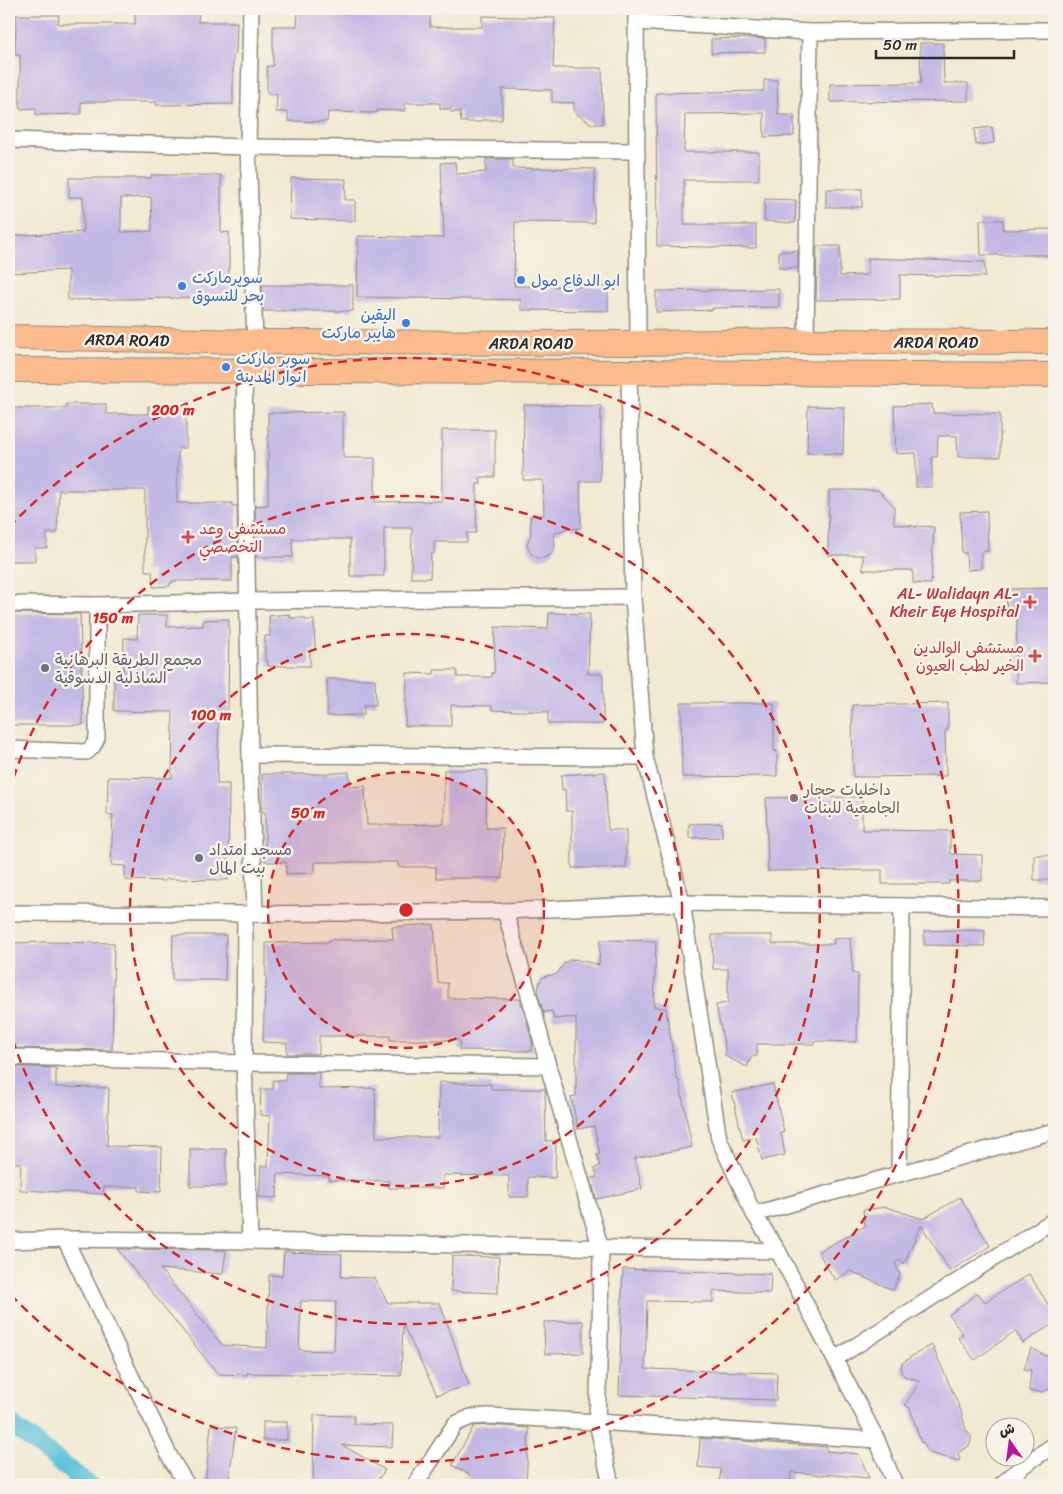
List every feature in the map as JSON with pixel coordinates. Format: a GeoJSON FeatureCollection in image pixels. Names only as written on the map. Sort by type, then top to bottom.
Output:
{"type":"FeatureCollection","features":[{"type":"Feature","properties":{"kind":"main road","name":"ARDA ROAD"},"geometry":{"type":"LineString","coordinates":[[9,337],[255,342],[1054,342]]}},
{"type":"Feature","properties":{"kind":"main road"},"geometry":{"type":"LineString","coordinates":[[123,340],[123,370]]}},
{"type":"Feature","properties":{"kind":"main road","name":"ARDA ROAD"},"geometry":{"type":"LineString","coordinates":[[9,370],[1054,375]]}},
{"type":"Feature","properties":{"kind":"street"},"geometry":{"type":"LineString","coordinates":[[251,9],[248,147],[255,342]]}},
{"type":"Feature","properties":{"kind":"street"},"geometry":{"type":"LineString","coordinates":[[638,343],[636,16],[810,32],[1054,30]]}},
{"type":"Feature","properties":{"kind":"street"},"geometry":{"type":"LineString","coordinates":[[806,341],[810,32]]}},
{"type":"Feature","properties":{"kind":"street"},"geometry":{"type":"LineString","coordinates":[[9,140],[248,147],[636,151]]}},
{"type":"Feature","properties":{"kind":"street"},"geometry":{"type":"LineString","coordinates":[[244,371],[250,755],[250,914],[244,1063],[250,1241]]}},
{"type":"Feature","properties":{"kind":"street"},"geometry":{"type":"LineString","coordinates":[[629,372],[633,597],[645,757],[682,903],[719,1139],[754,1214],[778,1251],[877,1440],[895,1485]]}},
{"type":"Feature","properties":{"kind":"street"},"geometry":{"type":"LineString","coordinates":[[9,604],[97,605],[249,601],[633,597]]}},
{"type":"Feature","properties":{"kind":"street"},"geometry":{"type":"LineString","coordinates":[[9,749],[87,752],[93,746],[97,738],[97,605]]}},
{"type":"Feature","properties":{"kind":"street"},"geometry":{"type":"LineString","coordinates":[[250,755],[645,757]]}},
{"type":"Feature","properties":{"kind":"street"},"geometry":{"type":"LineString","coordinates":[[9,913],[250,914],[505,911],[682,903],[1054,908]]}},
{"type":"Feature","properties":{"kind":"street"},"geometry":{"type":"LineString","coordinates":[[899,1174],[902,906]]}},
{"type":"Feature","properties":{"kind":"street"},"geometry":{"type":"LineString","coordinates":[[505,911],[601,1249],[597,1422],[611,1485]]}},
{"type":"Feature","properties":{"kind":"street"},"geometry":{"type":"LineString","coordinates":[[9,1057],[244,1063],[548,1066]]}},
{"type":"Feature","properties":{"kind":"street"},"geometry":{"type":"LineString","coordinates":[[754,1214],[1054,1132]]}},
{"type":"Feature","properties":{"kind":"street"},"geometry":{"type":"LineString","coordinates":[[835,1359],[1054,1220]]}},
{"type":"Feature","properties":{"kind":"street"},"geometry":{"type":"LineString","coordinates":[[9,1241],[65,1239],[250,1241],[778,1251]]}},
{"type":"Feature","properties":{"kind":"street"},"geometry":{"type":"LineString","coordinates":[[65,1239],[171,1459],[187,1485]]}},
{"type":"Feature","properties":{"kind":"street"},"geometry":{"type":"LineString","coordinates":[[415,1485],[456,1424],[471,1417],[489,1416],[597,1422],[877,1440]]}},
{"type":"Feature","properties":{"kind":"street"},"geometry":{"type":"LineString","coordinates":[[1000,1485],[1024,1465],[1054,1445]]}},
{"type":"Feature","properties":{"kind":"building"},"geometry":{"type":"Polygon","coordinates":[[[135,9],[199,9],[198,22],[237,22],[236,54],[233,54],[233,104],[156,105],[156,102],[81,102],[81,114],[36,115],[36,108],[20,109],[20,55],[15,55],[16,15],[59,15],[58,24],[135,24],[135,9]]]}},
{"type":"Feature","properties":{"kind":"building"},"geometry":{"type":"Polygon","coordinates":[[[298,13],[430,13],[430,27],[482,27],[482,16],[555,18],[553,68],[602,68],[603,124],[592,124],[574,112],[574,103],[552,102],[552,90],[502,89],[502,120],[461,122],[460,112],[451,112],[451,109],[440,109],[440,103],[405,103],[405,111],[377,110],[377,113],[328,112],[327,122],[288,121],[288,112],[276,112],[277,94],[267,94],[267,66],[273,66],[273,26],[297,26],[298,13]]]}},
{"type":"Feature","properties":{"kind":"building"},"geometry":{"type":"Polygon","coordinates":[[[711,39],[765,39],[765,52],[711,53],[711,39]]]}},
{"type":"Feature","properties":{"kind":"building"},"geometry":{"type":"Polygon","coordinates":[[[920,43],[943,43],[944,83],[968,83],[968,101],[830,102],[830,84],[921,83],[920,43]]]}},
{"type":"Feature","properties":{"kind":"building"},"geometry":{"type":"Polygon","coordinates":[[[764,80],[777,80],[778,115],[794,115],[794,136],[764,137],[764,113],[685,114],[684,152],[759,152],[759,180],[684,180],[684,225],[756,225],[756,248],[657,246],[656,93],[764,91],[764,80]]]}},
{"type":"Feature","properties":{"kind":"building"},"geometry":{"type":"Polygon","coordinates":[[[992,127],[994,143],[976,145],[974,129],[992,127]]]}},
{"type":"Feature","properties":{"kind":"building"},"geometry":{"type":"Polygon","coordinates":[[[486,159],[513,159],[513,168],[595,169],[594,223],[515,222],[514,286],[608,287],[608,311],[521,310],[521,300],[357,297],[358,236],[444,238],[441,163],[455,162],[456,174],[486,172],[486,159]]]}},
{"type":"Feature","properties":{"kind":"building"},"geometry":{"type":"Polygon","coordinates":[[[151,175],[221,175],[221,233],[229,232],[229,297],[68,300],[68,270],[9,273],[9,236],[83,232],[83,197],[69,197],[69,178],[151,178],[151,175]],[[151,197],[121,198],[121,232],[152,231],[151,197]]]}},
{"type":"Feature","properties":{"kind":"building"},"geometry":{"type":"Polygon","coordinates":[[[291,178],[346,179],[345,200],[355,200],[355,221],[290,219],[291,178]]]}},
{"type":"Feature","properties":{"kind":"building"},"geometry":{"type":"Polygon","coordinates":[[[826,189],[862,189],[862,207],[826,207],[826,189]]]}},
{"type":"Feature","properties":{"kind":"building"},"geometry":{"type":"Polygon","coordinates":[[[765,199],[796,200],[795,223],[764,221],[765,199]]]}},
{"type":"Feature","properties":{"kind":"building"},"geometry":{"type":"Polygon","coordinates":[[[980,220],[1003,220],[1003,230],[1054,229],[1054,255],[981,255],[980,220]]]}},
{"type":"Feature","properties":{"kind":"building"},"geometry":{"type":"Polygon","coordinates":[[[817,246],[840,246],[840,276],[868,275],[868,258],[985,262],[985,277],[900,275],[900,299],[816,300],[817,246]]]}},
{"type":"Feature","properties":{"kind":"building"},"geometry":{"type":"Polygon","coordinates":[[[779,251],[798,251],[798,268],[779,268],[779,251]]]}},
{"type":"Feature","properties":{"kind":"building"},"geometry":{"type":"Polygon","coordinates":[[[262,285],[353,285],[353,311],[263,311],[262,285]]]}},
{"type":"Feature","properties":{"kind":"building"},"geometry":{"type":"Polygon","coordinates":[[[779,289],[779,307],[712,308],[713,310],[656,312],[656,291],[779,289]]]}},
{"type":"Feature","properties":{"kind":"building"},"geometry":{"type":"Polygon","coordinates":[[[66,404],[106,404],[106,414],[148,414],[148,406],[186,407],[186,448],[178,448],[177,503],[232,503],[232,506],[237,506],[238,557],[232,557],[232,581],[172,581],[170,586],[153,587],[152,571],[145,571],[145,490],[59,490],[57,533],[47,533],[47,548],[35,548],[35,561],[9,561],[9,513],[11,513],[13,484],[9,484],[9,408],[66,408],[66,404]]]}},
{"type":"Feature","properties":{"kind":"building"},"geometry":{"type":"Polygon","coordinates":[[[932,404],[933,413],[1000,414],[1000,457],[958,457],[957,436],[938,436],[937,457],[932,457],[932,487],[916,487],[916,453],[896,454],[894,406],[932,404]]]}},
{"type":"Feature","properties":{"kind":"building"},"geometry":{"type":"Polygon","coordinates":[[[524,405],[601,406],[600,481],[580,481],[581,528],[572,529],[569,527],[554,534],[555,546],[553,552],[543,558],[537,558],[532,555],[527,544],[531,534],[530,516],[544,515],[543,480],[523,480],[524,405]]]}},
{"type":"Feature","properties":{"kind":"building"},"geometry":{"type":"Polygon","coordinates":[[[808,406],[844,407],[843,454],[807,453],[808,406]]]}},
{"type":"Feature","properties":{"kind":"building"},"geometry":{"type":"Polygon","coordinates":[[[343,412],[343,458],[375,458],[375,502],[442,501],[442,430],[495,430],[495,477],[480,477],[481,484],[477,484],[476,533],[467,533],[467,542],[434,542],[434,554],[431,554],[430,578],[411,578],[412,528],[384,528],[384,576],[350,576],[350,539],[292,539],[293,557],[256,557],[255,506],[268,505],[268,413],[343,412]]]}},
{"type":"Feature","properties":{"kind":"building"},"geometry":{"type":"Polygon","coordinates":[[[829,490],[878,490],[894,506],[894,524],[914,526],[916,528],[916,526],[934,527],[931,584],[913,583],[913,570],[863,570],[863,555],[828,555],[829,490]]]}},
{"type":"Feature","properties":{"kind":"building"},"geometry":{"type":"Polygon","coordinates":[[[987,511],[988,551],[981,552],[981,569],[967,570],[966,553],[962,553],[960,512],[987,511]]]}},
{"type":"Feature","properties":{"kind":"building"},"geometry":{"type":"Polygon","coordinates":[[[1054,588],[1054,682],[1016,683],[1017,616],[1007,616],[1006,589],[1054,588]]]}},
{"type":"Feature","properties":{"kind":"building","name":"مجمع الطريقة البرهانية الشاذلية الدسوقية"},"geometry":{"type":"Polygon","coordinates":[[[9,613],[80,614],[83,725],[9,725],[9,613]]]}},
{"type":"Feature","properties":{"kind":"building"},"geometry":{"type":"Polygon","coordinates":[[[549,613],[590,614],[588,674],[603,674],[603,724],[548,724],[548,712],[492,710],[492,706],[451,705],[451,726],[405,726],[407,673],[434,674],[434,670],[457,670],[457,677],[492,677],[492,673],[494,673],[495,627],[548,629],[549,613]]]}},
{"type":"Feature","properties":{"kind":"building"},"geometry":{"type":"Polygon","coordinates":[[[289,614],[290,618],[314,620],[315,650],[310,650],[310,666],[268,666],[268,661],[265,661],[265,636],[270,636],[269,616],[289,614]]]}},
{"type":"Feature","properties":{"kind":"building"},"geometry":{"type":"Polygon","coordinates":[[[138,615],[167,615],[167,627],[203,626],[203,620],[229,619],[228,715],[219,714],[217,784],[229,784],[228,880],[125,880],[125,866],[111,865],[113,815],[107,815],[108,777],[172,778],[173,712],[114,711],[114,674],[123,674],[124,638],[137,639],[138,615]]]}},
{"type":"Feature","properties":{"kind":"building"},"geometry":{"type":"Polygon","coordinates":[[[327,679],[375,679],[376,705],[364,705],[364,715],[327,716],[327,679]]]}},
{"type":"Feature","properties":{"kind":"building"},"geometry":{"type":"Polygon","coordinates":[[[681,703],[774,703],[774,751],[777,751],[777,776],[682,777],[681,703]]]}},
{"type":"Feature","properties":{"kind":"building"},"geometry":{"type":"Polygon","coordinates":[[[948,703],[948,730],[945,730],[946,776],[853,777],[852,705],[948,703]]]}},
{"type":"Feature","properties":{"kind":"building"},"geometry":{"type":"Polygon","coordinates":[[[444,770],[487,770],[486,828],[503,828],[502,878],[436,878],[436,867],[398,867],[398,862],[315,862],[315,873],[286,874],[286,862],[265,862],[265,812],[262,812],[262,774],[349,772],[350,787],[365,786],[367,825],[444,824],[444,770]]]}},
{"type":"Feature","properties":{"kind":"building"},"geometry":{"type":"Polygon","coordinates":[[[605,772],[608,830],[626,830],[626,868],[572,868],[572,811],[566,811],[565,789],[562,790],[561,775],[605,772]]]}},
{"type":"Feature","properties":{"kind":"building"},"geometry":{"type":"Polygon","coordinates":[[[862,797],[862,830],[950,831],[950,854],[982,855],[982,881],[949,881],[949,884],[882,884],[882,870],[768,871],[766,798],[862,797]]]}},
{"type":"Feature","properties":{"kind":"building"},"geometry":{"type":"Polygon","coordinates":[[[722,823],[722,837],[689,838],[689,824],[722,823]]]}},
{"type":"Feature","properties":{"kind":"building"},"geometry":{"type":"Polygon","coordinates":[[[1034,855],[1054,855],[1054,880],[1034,880],[1034,855]]]}},
{"type":"Feature","properties":{"kind":"building"},"geometry":{"type":"Polygon","coordinates":[[[434,924],[438,983],[448,983],[448,998],[520,999],[532,1040],[532,1051],[459,1050],[460,1040],[390,1040],[390,1036],[319,1036],[319,1054],[287,1054],[287,1043],[263,1042],[266,943],[393,939],[392,927],[434,924]]]}},
{"type":"Feature","properties":{"kind":"building"},"geometry":{"type":"Polygon","coordinates":[[[924,931],[985,931],[984,946],[924,945],[924,931]]]}},
{"type":"Feature","properties":{"kind":"building"},"geometry":{"type":"Polygon","coordinates":[[[173,935],[226,935],[225,980],[172,980],[173,935]]]}},
{"type":"Feature","properties":{"kind":"building"},"geometry":{"type":"Polygon","coordinates":[[[712,935],[772,935],[772,944],[834,944],[833,939],[850,938],[853,974],[858,974],[857,1042],[815,1041],[815,1044],[757,1044],[757,1056],[752,1056],[747,1067],[725,1056],[716,1005],[728,1003],[728,969],[713,969],[712,935]]]}},
{"type":"Feature","properties":{"kind":"building"},"geometry":{"type":"Polygon","coordinates":[[[600,940],[656,941],[654,1007],[666,1008],[677,1080],[679,1080],[692,1147],[635,1158],[642,1189],[596,1199],[591,1178],[597,1177],[595,1168],[600,1166],[597,1154],[600,1154],[594,1126],[578,1129],[571,1097],[576,1096],[576,1017],[554,1019],[552,1011],[544,1012],[544,1014],[538,994],[541,979],[557,974],[564,963],[569,960],[575,959],[599,965],[600,940]]]}},
{"type":"Feature","properties":{"kind":"building"},"geometry":{"type":"Polygon","coordinates":[[[11,943],[114,943],[112,1050],[9,1048],[9,989],[12,989],[11,943]]]}},
{"type":"Feature","properties":{"kind":"building"},"geometry":{"type":"Polygon","coordinates":[[[10,1066],[56,1068],[56,1087],[109,1088],[107,1146],[162,1147],[161,1192],[139,1191],[139,1187],[104,1187],[103,1194],[20,1190],[21,1163],[9,1163],[10,1066]]]}},
{"type":"Feature","properties":{"kind":"building"},"geometry":{"type":"Polygon","coordinates":[[[286,1073],[319,1073],[319,1089],[375,1088],[376,1137],[438,1137],[439,1082],[491,1084],[491,1089],[545,1089],[546,1141],[556,1141],[555,1178],[528,1177],[528,1197],[509,1197],[509,1176],[443,1175],[443,1188],[389,1188],[389,1181],[329,1180],[329,1176],[278,1174],[277,1198],[259,1197],[261,1166],[268,1166],[270,1116],[260,1115],[261,1089],[273,1089],[273,1080],[285,1081],[286,1073]]]}},
{"type":"Feature","properties":{"kind":"building"},"geometry":{"type":"Polygon","coordinates":[[[773,1084],[784,1132],[781,1133],[785,1155],[762,1160],[756,1137],[743,1140],[732,1093],[773,1084]]]}},
{"type":"Feature","properties":{"kind":"building"},"geometry":{"type":"Polygon","coordinates":[[[190,1149],[226,1149],[226,1186],[190,1186],[190,1149]]]}},
{"type":"Feature","properties":{"kind":"building"},"geometry":{"type":"Polygon","coordinates":[[[960,1197],[990,1246],[950,1271],[921,1225],[904,1264],[901,1259],[895,1263],[900,1274],[893,1290],[850,1271],[835,1280],[818,1252],[865,1226],[863,1210],[886,1207],[923,1219],[960,1197]]]}},
{"type":"Feature","properties":{"kind":"building"},"geometry":{"type":"Polygon","coordinates":[[[117,1249],[226,1250],[223,1274],[160,1269],[222,1345],[267,1348],[269,1275],[282,1276],[284,1252],[342,1254],[341,1277],[374,1278],[388,1303],[440,1303],[469,1385],[437,1395],[403,1325],[401,1376],[218,1374],[117,1249]],[[301,1301],[299,1350],[334,1351],[336,1302],[301,1301]]]}},
{"type":"Feature","properties":{"kind":"building"},"geometry":{"type":"Polygon","coordinates":[[[452,1256],[499,1257],[498,1293],[451,1291],[452,1256]]]}},
{"type":"Feature","properties":{"kind":"building"},"geometry":{"type":"Polygon","coordinates":[[[623,1269],[771,1274],[770,1293],[713,1291],[713,1302],[647,1301],[645,1369],[777,1373],[776,1400],[619,1395],[623,1269]]]}},
{"type":"Feature","properties":{"kind":"building"},"geometry":{"type":"Polygon","coordinates":[[[1029,1274],[1054,1314],[1054,1323],[1023,1343],[1015,1331],[975,1360],[958,1338],[963,1334],[949,1315],[978,1293],[985,1302],[1029,1274]]]}},
{"type":"Feature","properties":{"kind":"building"},"geometry":{"type":"Polygon","coordinates":[[[583,1321],[583,1353],[545,1354],[544,1322],[583,1321]]]}},
{"type":"Feature","properties":{"kind":"building"},"geometry":{"type":"Polygon","coordinates":[[[932,1345],[961,1411],[966,1430],[971,1436],[969,1446],[958,1453],[960,1461],[932,1454],[928,1451],[923,1442],[921,1443],[910,1408],[905,1405],[920,1381],[904,1376],[901,1372],[902,1363],[932,1345]]]}},
{"type":"Feature","properties":{"kind":"building"},"geometry":{"type":"Polygon","coordinates":[[[1031,1348],[1054,1360],[1054,1387],[1042,1392],[1029,1391],[1031,1370],[1024,1369],[1031,1348]]]}},
{"type":"Feature","properties":{"kind":"building"},"geometry":{"type":"Polygon","coordinates":[[[314,1415],[354,1416],[354,1424],[393,1425],[392,1447],[342,1445],[385,1470],[374,1485],[313,1485],[314,1415]]]}},
{"type":"Feature","properties":{"kind":"building"},"geometry":{"type":"Polygon","coordinates":[[[263,1422],[287,1422],[287,1440],[263,1440],[263,1422]]]}},
{"type":"Feature","properties":{"kind":"building"},"geometry":{"type":"Polygon","coordinates":[[[211,1425],[236,1428],[228,1485],[205,1485],[211,1425]]]}},
{"type":"Feature","properties":{"kind":"building"},"geometry":{"type":"Polygon","coordinates":[[[489,1425],[529,1428],[526,1485],[464,1485],[470,1475],[452,1465],[474,1426],[489,1425]]]}},
{"type":"Feature","properties":{"kind":"building"},"geometry":{"type":"Polygon","coordinates":[[[700,1438],[827,1447],[826,1451],[859,1454],[869,1478],[791,1472],[790,1485],[719,1485],[721,1469],[698,1467],[700,1438]]]}},
{"type":"Feature","properties":{"kind":"waterway"},"geometry":{"type":"LineString","coordinates":[[9,1423],[89,1485]]}},
{"type":"Feature","properties":{"kind":"place","name":"ابو الدفاع مول"},"geometry":{"type":"Point","coordinates":[521,280]}},
{"type":"Feature","properties":{"kind":"place","name":"سوپرمارکت بحر للتسوق"},"geometry":{"type":"Point","coordinates":[182,286]}},
{"type":"Feature","properties":{"kind":"place","name":"اليقين هايبر ماركت"},"geometry":{"type":"Point","coordinates":[406,323]}},
{"type":"Feature","properties":{"kind":"place","name":"سوبر ماركت انوار المدينة"},"geometry":{"type":"Point","coordinates":[226,367]}},
{"type":"Feature","properties":{"kind":"place","name":"مستشفى وعد التخصصي"},"geometry":{"type":"Point","coordinates":[188,537]}},
{"type":"Feature","properties":{"kind":"place","name":"AL- Walidayn AL- Kheir Eye Hospital"},"geometry":{"type":"Point","coordinates":[1030,602]}},
{"type":"Feature","properties":{"kind":"place","name":"مستشفى الوالدين الخير لطب العيون"},"geometry":{"type":"Point","coordinates":[1035,656]}},
{"type":"Feature","properties":{"kind":"place","name":"مجمع الطريقة البرهانية الشاذلية الدسوقية"},"geometry":{"type":"Point","coordinates":[45,668]}},
{"type":"Feature","properties":{"kind":"place","name":"داخليات حجار الجامعية للبنات"},"geometry":{"type":"Point","coordinates":[794,798]}},
{"type":"Feature","properties":{"kind":"place","name":"مسجد امتداد بيت المال"},"geometry":{"type":"Point","coordinates":[199,858]}}]}
